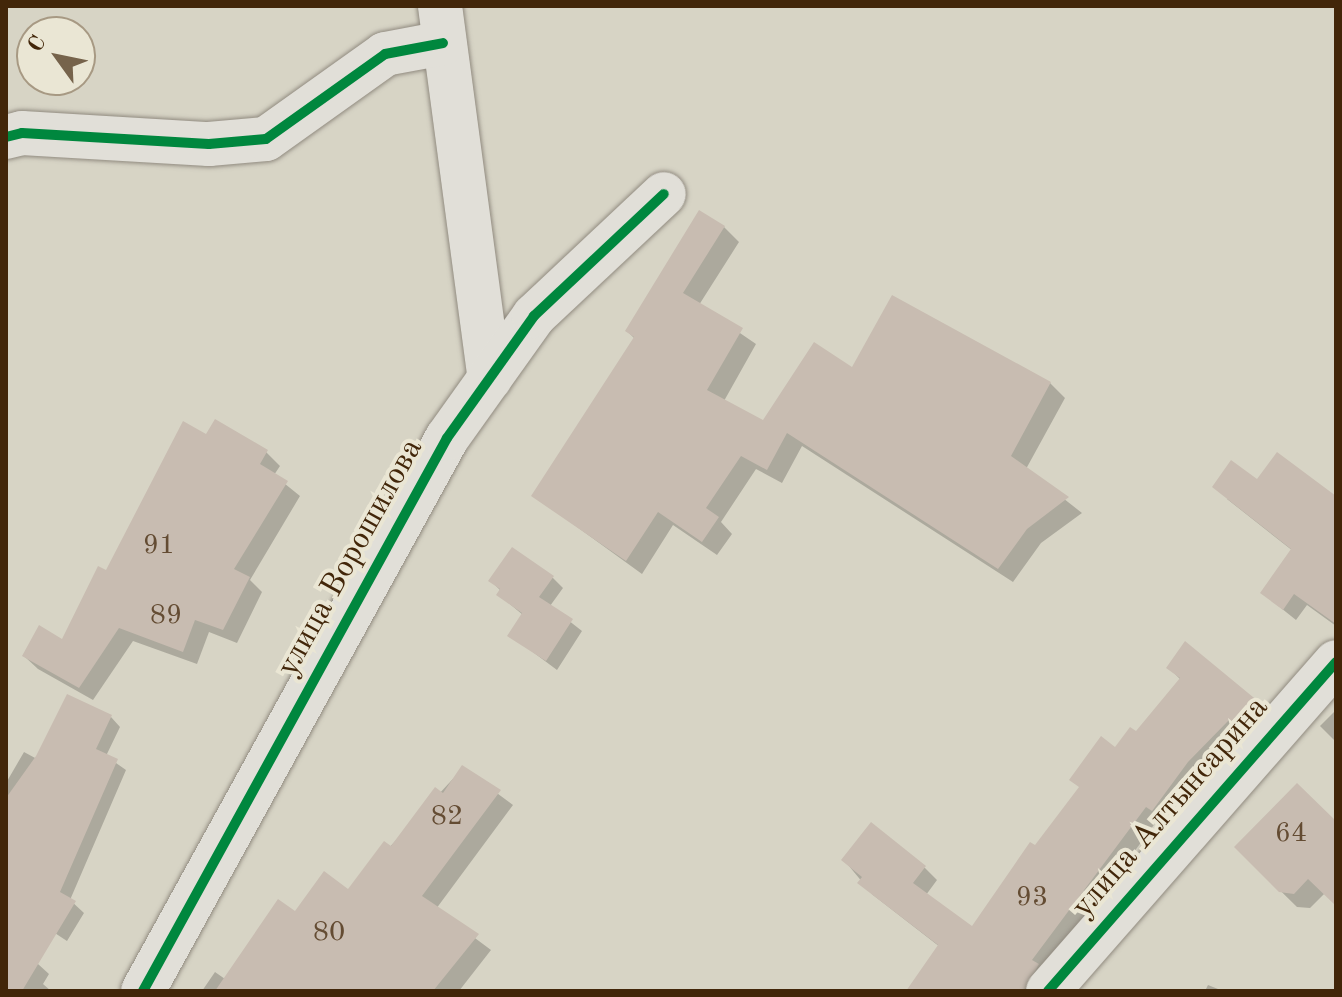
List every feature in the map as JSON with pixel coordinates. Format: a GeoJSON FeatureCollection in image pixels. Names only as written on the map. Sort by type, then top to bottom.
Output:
{"type":"FeatureCollection","features":[{"type":"Feature","properties":{"kind":"street"},"geometry":{"type":"LineString","coordinates":[[6,137],[22,133],[209,144],[266,139],[385,54],[442,25],[480,282],[490,379]]}},
{"type":"Feature","properties":{"kind":"street","name":"улица Ворошилова"},"geometry":{"type":"LineString","coordinates":[[143,991],[447,438],[534,316],[664,194]]}},
{"type":"Feature","properties":{"kind":"street","name":"улица Алтынсарина"},"geometry":{"type":"LineString","coordinates":[[1048,991],[1336,662]]}},
{"type":"Feature","properties":{"kind":"building"},"geometry":{"type":"Polygon","coordinates":[[[699,210],[725,226],[683,293],[743,328],[707,390],[763,420],[814,342],[852,367],[892,295],[1051,382],[1011,456],[1069,497],[1027,529],[998,569],[787,433],[767,470],[741,456],[706,508],[719,517],[702,542],[658,512],[626,561],[531,496],[634,337],[625,331],[699,210]]]}},
{"type":"Feature","properties":{"kind":"building"},"geometry":{"type":"Polygon","coordinates":[[[215,419],[268,450],[260,464],[288,481],[234,569],[250,577],[223,630],[195,620],[183,652],[119,628],[79,688],[22,656],[39,625],[62,639],[98,566],[106,570],[183,421],[206,434],[215,419]]]}},
{"type":"Feature","properties":{"kind":"building"},"geometry":{"type":"Polygon","coordinates":[[[1277,452],[1336,496],[1336,624],[1294,594],[1283,610],[1260,593],[1291,549],[1212,487],[1231,460],[1257,479],[1277,452]]]}},
{"type":"Feature","properties":{"kind":"building"},"geometry":{"type":"Polygon","coordinates":[[[512,547],[554,576],[539,597],[573,619],[546,661],[507,636],[522,613],[496,595],[500,589],[488,581],[512,547]]]}},
{"type":"Feature","properties":{"kind":"building"},"geometry":{"type":"Polygon","coordinates":[[[1185,641],[1259,702],[1238,727],[1229,720],[1188,762],[1152,811],[1146,807],[1032,960],[1039,964],[1024,991],[906,991],[938,945],[857,883],[862,877],[841,860],[871,822],[926,866],[913,883],[972,926],[1030,842],[1035,845],[1079,787],[1069,780],[1101,736],[1115,747],[1130,727],[1136,731],[1180,678],[1166,668],[1185,641]]]}},
{"type":"Feature","properties":{"kind":"building"},"geometry":{"type":"Polygon","coordinates":[[[67,694],[112,715],[96,749],[118,759],[60,892],[76,901],[22,991],[6,991],[6,798],[36,756],[67,694]]]}},
{"type":"Feature","properties":{"kind":"building"},"geometry":{"type":"Polygon","coordinates":[[[462,765],[501,790],[422,896],[479,934],[433,991],[215,991],[278,899],[295,911],[324,871],[348,889],[384,841],[391,846],[435,787],[443,793],[462,765]]]}},
{"type":"Feature","properties":{"kind":"building"},"geometry":{"type":"Polygon","coordinates":[[[1297,783],[1336,821],[1336,906],[1308,879],[1294,894],[1279,892],[1234,847],[1297,783]]]}},
{"type":"Feature","properties":{"kind":"cycle path"},"geometry":{"type":"LineString","coordinates":[[6,137],[22,133],[209,144],[266,139],[385,54],[443,43]]}},
{"type":"Feature","properties":{"kind":"cycle path"},"geometry":{"type":"LineString","coordinates":[[143,991],[447,438],[534,316],[664,194]]}},
{"type":"Feature","properties":{"kind":"cycle path"},"geometry":{"type":"LineString","coordinates":[[1048,991],[1336,662]]}}]}
